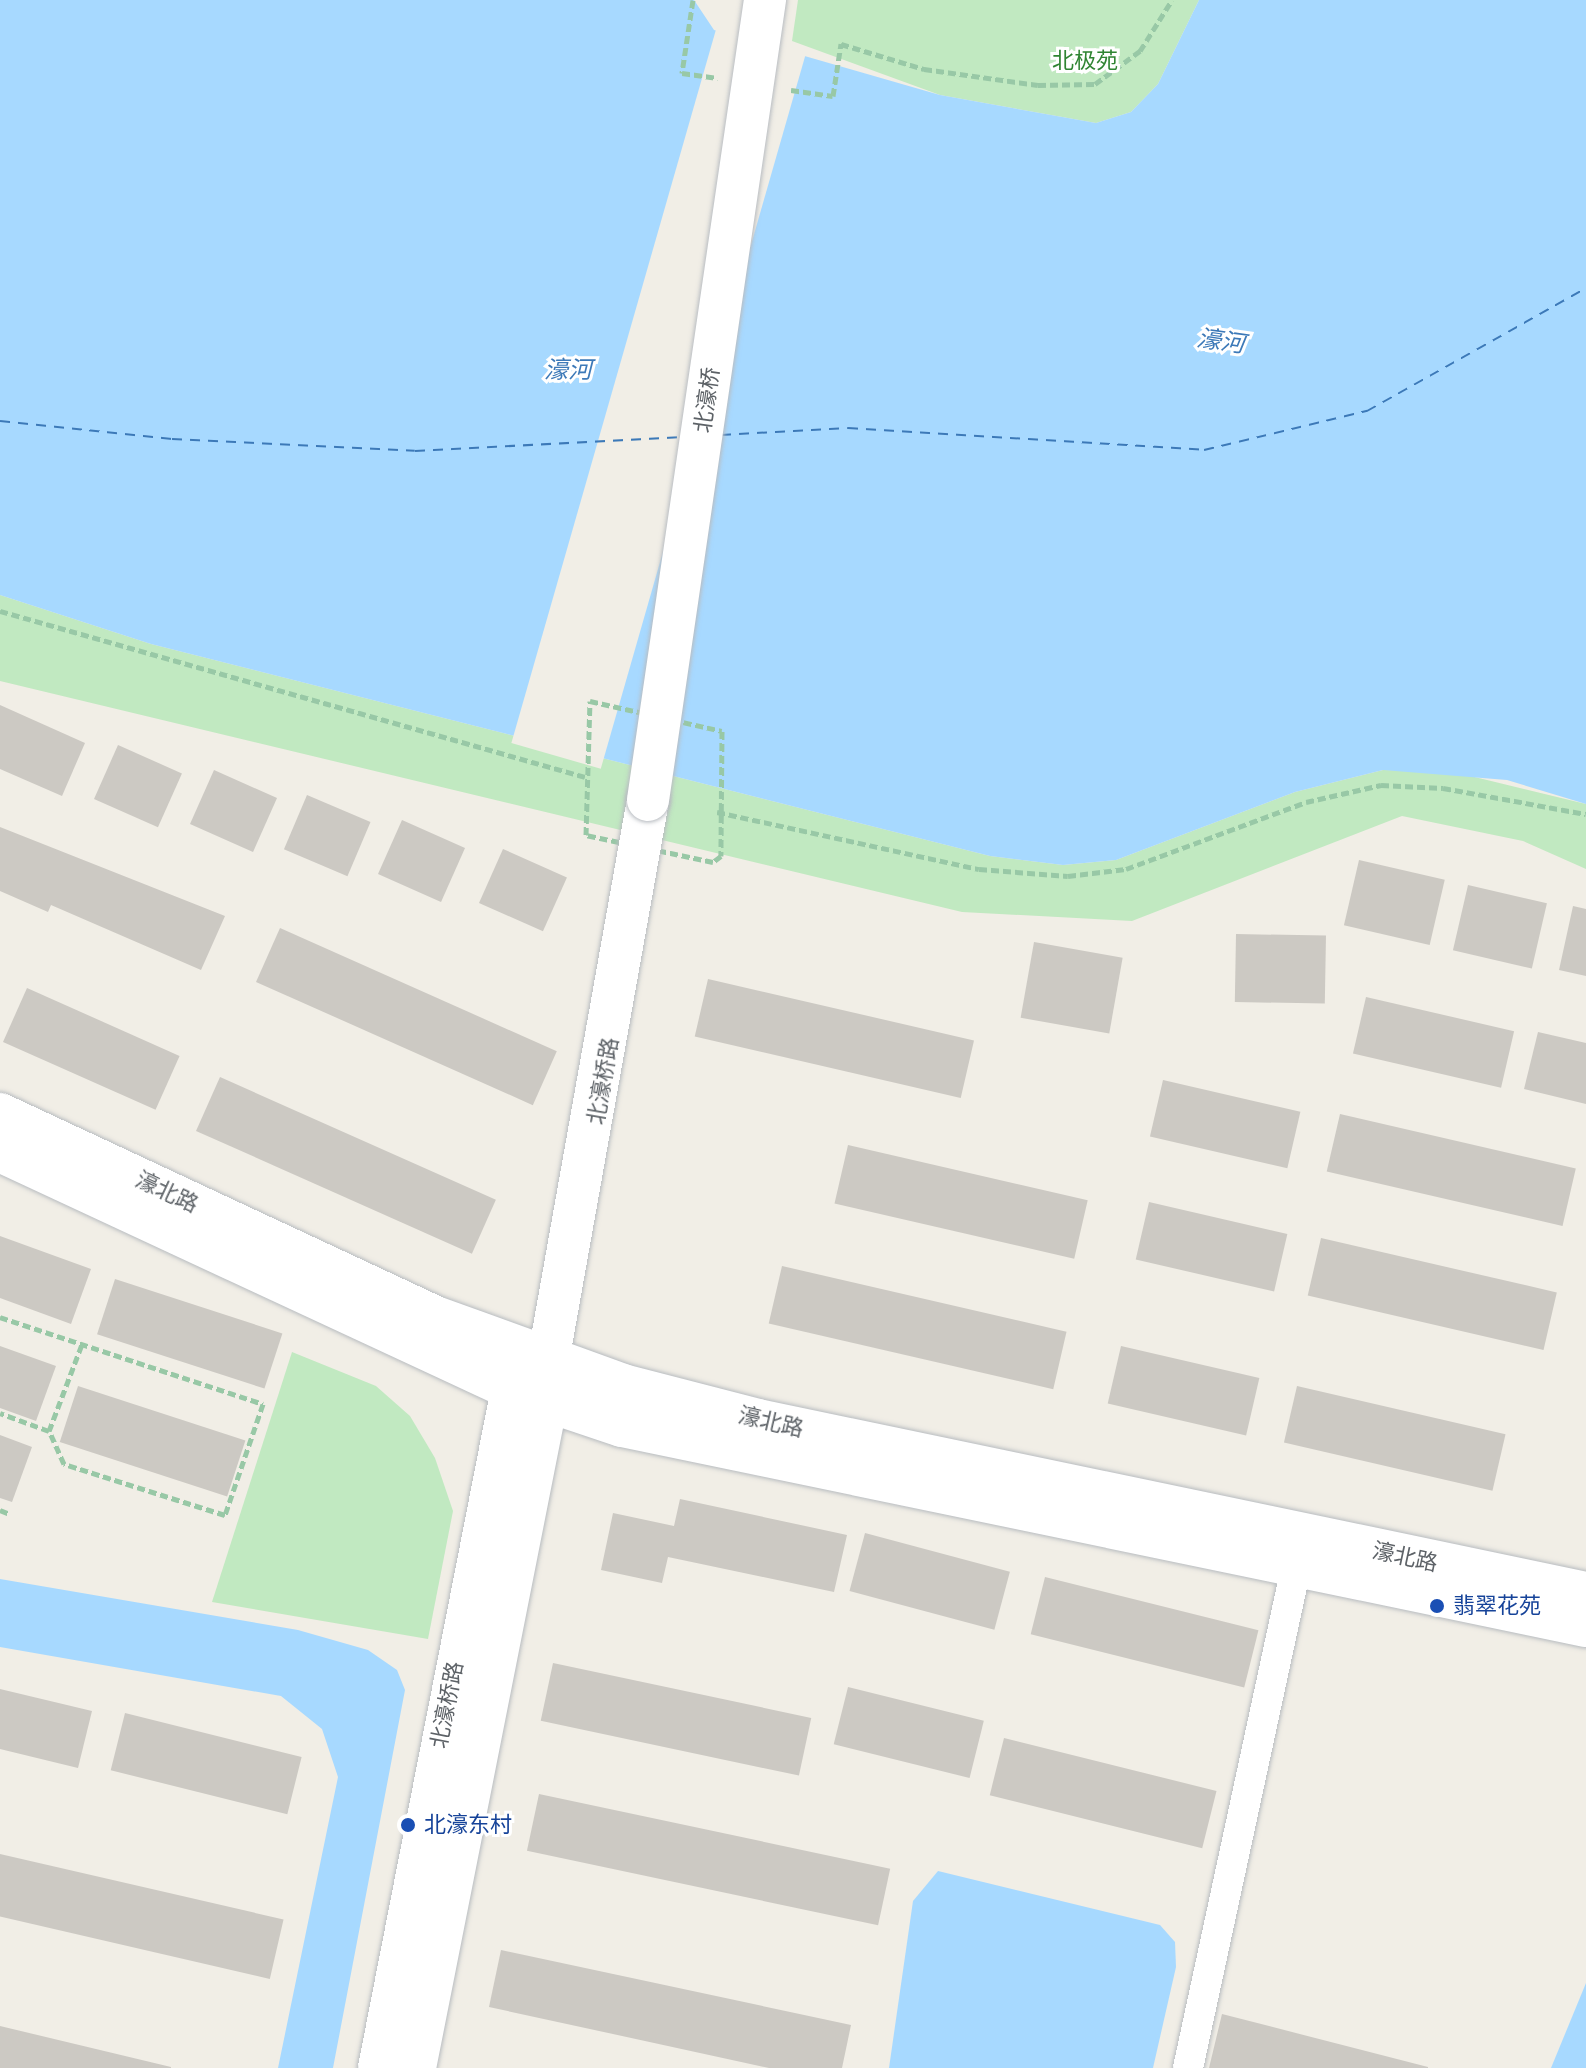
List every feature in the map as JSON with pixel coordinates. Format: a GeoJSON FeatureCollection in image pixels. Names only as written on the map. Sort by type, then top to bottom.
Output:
{"type":"FeatureCollection","features":[{"type":"Feature","properties":{"kind":"main road","name":"北濠桥"},"geometry":{"type":"LineString","coordinates":[[648,800],[765,0]]}},
{"type":"Feature","properties":{"kind":"main road","name":"北濠桥路"},"geometry":{"type":"LineString","coordinates":[[415,2068],[536,1383],[648,800]]}},
{"type":"Feature","properties":{"kind":"main road","name":"濠北路"},"geometry":{"type":"LineString","coordinates":[[0,1114],[438,1318],[536,1383]]}},
{"type":"Feature","properties":{"kind":"main road","name":"濠北路"},"geometry":{"type":"LineString","coordinates":[[0,1151],[536,1383],[622,1426],[1300,1550],[1586,1593]]}},
{"type":"Feature","properties":{"kind":"main road","name":"北濠桥路"},"geometry":{"type":"LineString","coordinates":[[379,2068],[536,1383]]}},
{"type":"Feature","properties":{"kind":"main road","name":"濠北路"},"geometry":{"type":"LineString","coordinates":[[1300,1550],[1586,1626]]}},
{"type":"Feature","properties":{"kind":"street"},"geometry":{"type":"LineString","coordinates":[[1188,2068],[1300,1550]]}},
{"type":"Feature","properties":{"kind":"path"},"geometry":{"type":"LineString","coordinates":[[693,0],[682,73],[727,80]]}},
{"type":"Feature","properties":{"kind":"path"},"geometry":{"type":"LineString","coordinates":[[773,87],[833,96],[841,44],[924,69],[1038,85],[1095,84],[1140,51],[1172,0]]}},
{"type":"Feature","properties":{"kind":"path"},"geometry":{"type":"LineString","coordinates":[[0,611],[585,777]]}},
{"type":"Feature","properties":{"kind":"path"},"geometry":{"type":"LineString","coordinates":[[717,812],[979,869],[1068,876],[1126,869],[1306,802],[1381,785],[1443,788],[1586,814]]}},
{"type":"Feature","properties":{"kind":"path"},"geometry":{"type":"LineString","coordinates":[[0,1317],[82,1344],[263,1404],[225,1515],[64,1464],[49,1431],[82,1344]]}},
{"type":"Feature","properties":{"kind":"path"},"geometry":{"type":"LineString","coordinates":[[0,1413],[49,1431]]}},
{"type":"Feature","properties":{"kind":"path"},"geometry":{"type":"LineString","coordinates":[[0,1510],[10,1514]]}},
{"type":"Feature","properties":{"kind":"green space","name":"北极苑"},"geometry":{"type":"Polygon","coordinates":[[[798,0],[1199,0],[1158,84],[1131,112],[1096,123],[940,95],[792,41],[798,0]]]}},
{"type":"Feature","properties":{"kind":"green space"},"geometry":{"type":"Polygon","coordinates":[[[0,595],[151,644],[990,856],[1063,865],[1116,860],[1295,792],[1383,770],[1450,771],[1586,804],[1586,869],[1523,841],[1402,816],[1132,921],[962,912],[0,681],[0,595]]]}},
{"type":"Feature","properties":{"kind":"green space"},"geometry":{"type":"Polygon","coordinates":[[[292,1352],[376,1386],[410,1416],[435,1458],[453,1511],[428,1639],[212,1602],[292,1352]]]}},
{"type":"Feature","properties":{"kind":"water","name":"濠河"},"geometry":{"type":"Polygon","coordinates":[[[0,0],[694,0],[714,30],[940,95],[1096,123],[1131,112],[1158,84],[1199,0],[1586,0],[1586,804],[1507,780],[1383,770],[1295,792],[1116,860],[1063,865],[990,856],[151,644],[0,595],[0,0]]]}},
{"type":"Feature","properties":{"kind":"water"},"geometry":{"type":"Polygon","coordinates":[[[0,1579],[298,1630],[368,1650],[397,1670],[405,1690],[333,2068],[278,2068],[338,1777],[322,1729],[281,1696],[0,1647],[0,1579]]]}},
{"type":"Feature","properties":{"kind":"water"},"geometry":{"type":"Polygon","coordinates":[[[938,1871],[1160,1925],[1175,1942],[1176,1967],[1153,2068],[889,2068],[913,1901],[938,1871]]]}},
{"type":"Feature","properties":{"kind":"water"},"geometry":{"type":"Polygon","coordinates":[[[1586,1983],[1586,2068],[1551,2068],[1586,1983]]]}},
{"type":"Feature","properties":{"kind":"pier"},"geometry":{"type":"Polygon","coordinates":[[[717,26],[806,52],[601,769],[511,743],[717,26]]]}},
{"type":"Feature","properties":{"kind":"building"},"geometry":{"type":"Polygon","coordinates":[[[0,705],[85,743],[62,796],[0,769],[0,705]]]}},
{"type":"Feature","properties":{"kind":"building"},"geometry":{"type":"Polygon","coordinates":[[[118,745],[182,773],[158,827],[94,799],[118,745]]]}},
{"type":"Feature","properties":{"kind":"building"},"geometry":{"type":"Polygon","coordinates":[[[214,770],[277,798],[253,852],[190,824],[214,770]]]}},
{"type":"Feature","properties":{"kind":"building"},"geometry":{"type":"Polygon","coordinates":[[[307,795],[371,822],[347,876],[284,849],[307,795]]]}},
{"type":"Feature","properties":{"kind":"building"},"geometry":{"type":"Polygon","coordinates":[[[402,820],[465,848],[441,902],[378,874],[402,820]]]}},
{"type":"Feature","properties":{"kind":"building"},"geometry":{"type":"Polygon","coordinates":[[[0,827],[225,916],[201,970],[51,905],[48,912],[0,891],[0,827]]]}},
{"type":"Feature","properties":{"kind":"building"},"geometry":{"type":"Polygon","coordinates":[[[503,849],[567,877],[543,931],[479,903],[503,849]]]}},
{"type":"Feature","properties":{"kind":"building"},"geometry":{"type":"Polygon","coordinates":[[[1359,860],[1445,880],[1430,945],[1344,925],[1359,860]]]}},
{"type":"Feature","properties":{"kind":"building"},"geometry":{"type":"Polygon","coordinates":[[[1468,885],[1547,903],[1532,969],[1453,950],[1468,885]]]}},
{"type":"Feature","properties":{"kind":"building"},"geometry":{"type":"Polygon","coordinates":[[[1573,906],[1586,909],[1586,976],[1559,970],[1573,906]]]}},
{"type":"Feature","properties":{"kind":"building"},"geometry":{"type":"Polygon","coordinates":[[[280,928],[557,1051],[533,1105],[256,982],[280,928]]]}},
{"type":"Feature","properties":{"kind":"building"},"geometry":{"type":"Polygon","coordinates":[[[1236,934],[1326,936],[1325,1004],[1235,1002],[1236,934]]]}},
{"type":"Feature","properties":{"kind":"building"},"geometry":{"type":"Polygon","coordinates":[[[1034,942],[1123,958],[1109,1033],[1021,1018],[1034,942]]]}},
{"type":"Feature","properties":{"kind":"building"},"geometry":{"type":"Polygon","coordinates":[[[708,979],[974,1040],[961,1098],[695,1036],[708,979]]]}},
{"type":"Feature","properties":{"kind":"building"},"geometry":{"type":"Polygon","coordinates":[[[27,988],[180,1056],[156,1110],[3,1042],[27,988]]]}},
{"type":"Feature","properties":{"kind":"building"},"geometry":{"type":"Polygon","coordinates":[[[1366,997],[1514,1031],[1501,1088],[1353,1054],[1366,997]]]}},
{"type":"Feature","properties":{"kind":"building"},"geometry":{"type":"Polygon","coordinates":[[[1538,1032],[1586,1043],[1586,1104],[1524,1089],[1538,1032]]]}},
{"type":"Feature","properties":{"kind":"building"},"geometry":{"type":"Polygon","coordinates":[[[220,1077],[496,1200],[472,1254],[196,1131],[220,1077]]]}},
{"type":"Feature","properties":{"kind":"building"},"geometry":{"type":"Polygon","coordinates":[[[1163,1080],[1300,1112],[1287,1168],[1150,1137],[1163,1080]]]}},
{"type":"Feature","properties":{"kind":"building"},"geometry":{"type":"Polygon","coordinates":[[[1340,1114],[1576,1168],[1563,1226],[1327,1171],[1340,1114]]]}},
{"type":"Feature","properties":{"kind":"building"},"geometry":{"type":"Polygon","coordinates":[[[848,1145],[1088,1200],[1074,1259],[835,1203],[848,1145]]]}},
{"type":"Feature","properties":{"kind":"building"},"geometry":{"type":"Polygon","coordinates":[[[1149,1202],[1287,1234],[1274,1291],[1136,1259],[1149,1202]]]}},
{"type":"Feature","properties":{"kind":"building"},"geometry":{"type":"Polygon","coordinates":[[[0,1236],[91,1269],[71,1324],[0,1298],[0,1236]]]}},
{"type":"Feature","properties":{"kind":"building"},"geometry":{"type":"Polygon","coordinates":[[[1321,1238],[1557,1292],[1544,1350],[1308,1295],[1321,1238]]]}},
{"type":"Feature","properties":{"kind":"building"},"geometry":{"type":"Polygon","coordinates":[[[782,1266],[1067,1332],[1053,1389],[769,1323],[782,1266]]]}},
{"type":"Feature","properties":{"kind":"building"},"geometry":{"type":"Polygon","coordinates":[[[115,1279],[282,1333],[264,1389],[97,1334],[115,1279]]]}},
{"type":"Feature","properties":{"kind":"building"},"geometry":{"type":"Polygon","coordinates":[[[0,1346],[56,1366],[36,1421],[0,1408],[0,1346]]]}},
{"type":"Feature","properties":{"kind":"building"},"geometry":{"type":"Polygon","coordinates":[[[1121,1346],[1259,1378],[1246,1435],[1108,1403],[1121,1346]]]}},
{"type":"Feature","properties":{"kind":"building"},"geometry":{"type":"Polygon","coordinates":[[[78,1386],[245,1440],[227,1496],[60,1442],[78,1386]]]}},
{"type":"Feature","properties":{"kind":"building"},"geometry":{"type":"Polygon","coordinates":[[[1297,1386],[1506,1434],[1492,1491],[1284,1443],[1297,1386]]]}},
{"type":"Feature","properties":{"kind":"building"},"geometry":{"type":"Polygon","coordinates":[[[0,1435],[32,1447],[12,1502],[0,1498],[0,1435]]]}},
{"type":"Feature","properties":{"kind":"building"},"geometry":{"type":"Polygon","coordinates":[[[680,1499],[847,1535],[834,1592],[668,1557],[662,1583],[601,1570],[613,1513],[674,1526],[680,1499]]]}},
{"type":"Feature","properties":{"kind":"building"},"geometry":{"type":"Polygon","coordinates":[[[865,1533],[1010,1572],[994,1630],[849,1591],[865,1533]]]}},
{"type":"Feature","properties":{"kind":"building"},"geometry":{"type":"Polygon","coordinates":[[[1045,1577],[1258,1630],[1244,1687],[1031,1634],[1045,1577]]]}},
{"type":"Feature","properties":{"kind":"building"},"geometry":{"type":"Polygon","coordinates":[[[553,1663],[811,1718],[799,1776],[541,1721],[553,1663]]]}},
{"type":"Feature","properties":{"kind":"building"},"geometry":{"type":"Polygon","coordinates":[[[848,1687],[984,1721],[970,1778],[834,1744],[848,1687]]]}},
{"type":"Feature","properties":{"kind":"building"},"geometry":{"type":"Polygon","coordinates":[[[0,1689],[92,1711],[78,1768],[0,1749],[0,1689]]]}},
{"type":"Feature","properties":{"kind":"building"},"geometry":{"type":"Polygon","coordinates":[[[125,1713],[302,1757],[287,1814],[111,1770],[125,1713]]]}},
{"type":"Feature","properties":{"kind":"building"},"geometry":{"type":"Polygon","coordinates":[[[1004,1738],[1216,1791],[1202,1848],[990,1795],[1004,1738]]]}},
{"type":"Feature","properties":{"kind":"building"},"geometry":{"type":"Polygon","coordinates":[[[539,1794],[890,1869],[878,1925],[527,1851],[539,1794]]]}},
{"type":"Feature","properties":{"kind":"building"},"geometry":{"type":"Polygon","coordinates":[[[0,1854],[284,1919],[270,1979],[0,1917],[0,1854]]]}},
{"type":"Feature","properties":{"kind":"building"},"geometry":{"type":"Polygon","coordinates":[[[501,1950],[851,2025],[842,2068],[769,2068],[489,2007],[501,1950]]]}},
{"type":"Feature","properties":{"kind":"building"},"geometry":{"type":"Polygon","coordinates":[[[1222,2014],[1428,2067],[1428,2068],[1209,2068],[1222,2014]]]}},
{"type":"Feature","properties":{"kind":"building"},"geometry":{"type":"Polygon","coordinates":[[[0,2026],[171,2067],[171,2068],[0,2068],[0,2026]]]}},
{"type":"Feature","properties":{"kind":"ferry route"},"geometry":{"type":"LineString","coordinates":[[721,435],[848,428],[1204,450],[1367,411],[1586,288]]}},
{"type":"Feature","properties":{"kind":"ferry route"},"geometry":{"type":"LineString","coordinates":[[0,421],[172,439],[415,451],[679,437]]}},
{"type":"Feature","properties":{"kind":"place","name":"翡翠花苑"},"geometry":{"type":"Point","coordinates":[1437,1606]}},
{"type":"Feature","properties":{"kind":"place","name":"北濠东村"},"geometry":{"type":"Point","coordinates":[408,1825]}}]}
